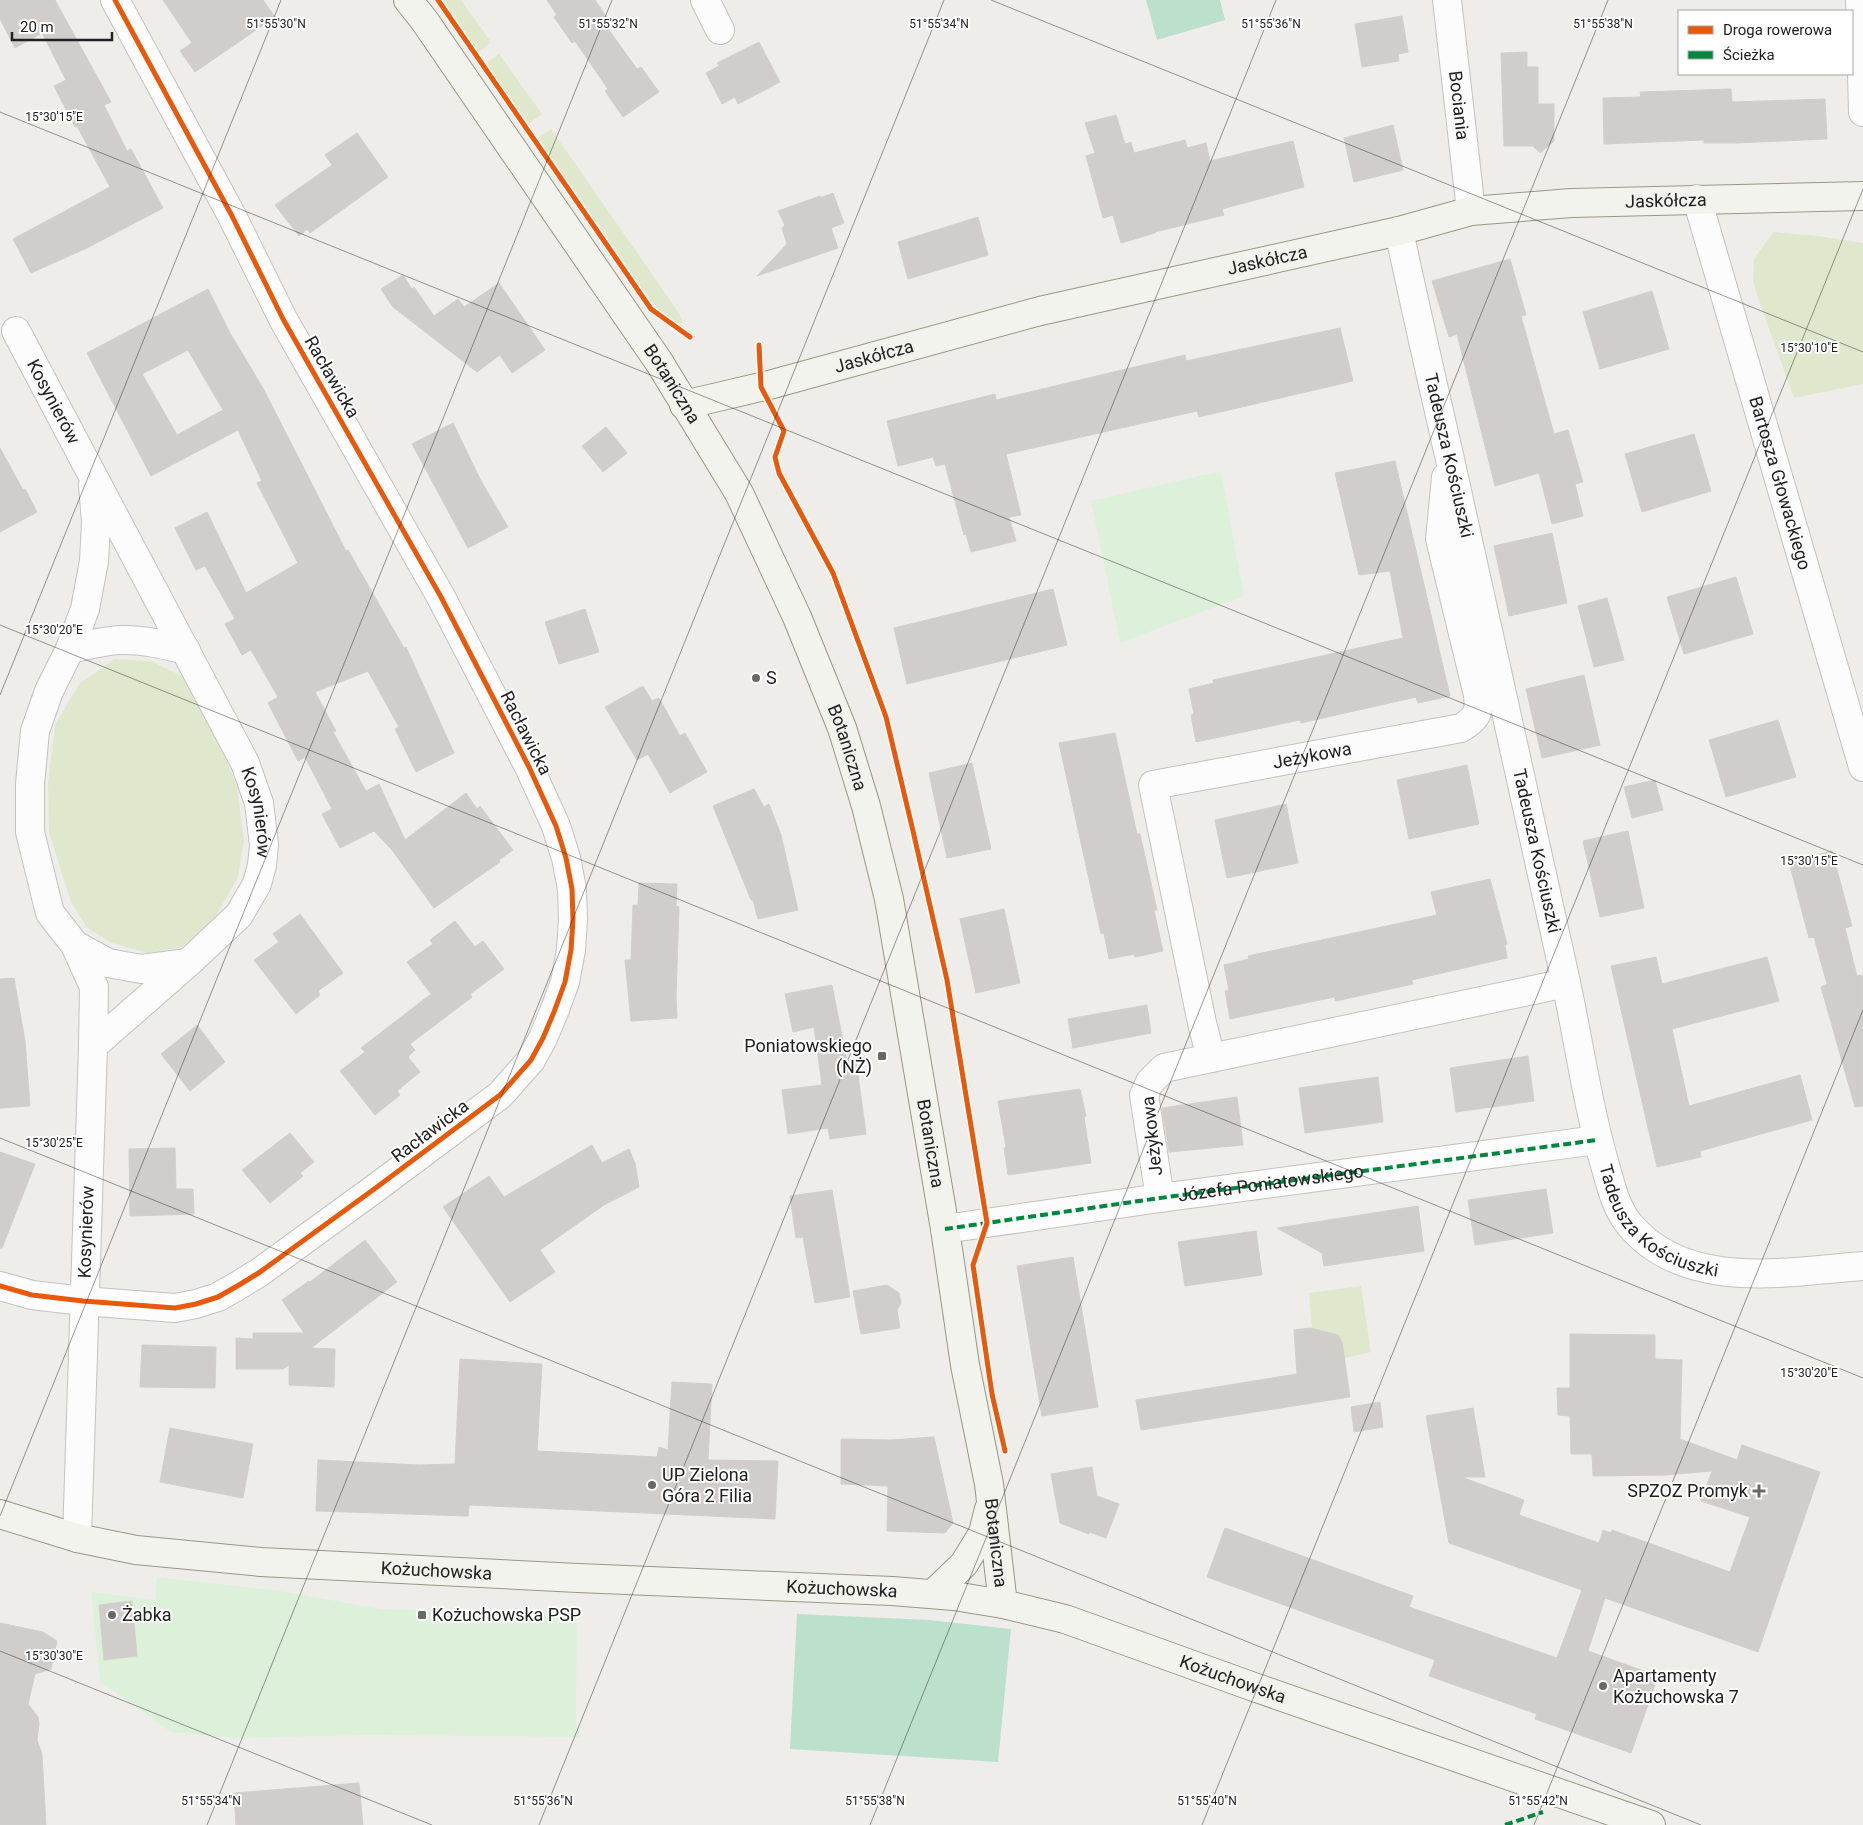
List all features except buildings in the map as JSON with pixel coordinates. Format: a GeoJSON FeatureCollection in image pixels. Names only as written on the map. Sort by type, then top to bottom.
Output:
{"type":"FeatureCollection","features":[{"type":"Feature","properties":{"kind":"main road","name":"Botaniczna"},"geometry":{"type":"LineString","coordinates":[[408,0],[424,20],[658,362],[739,493],[797,617],[842,728],[866,806],[889,899],[945,1229],[965,1365],[991,1500],[1003,1604]]}},
{"type":"Feature","properties":{"kind":"main road","name":"Jaskółcza"},"geometry":{"type":"LineString","coordinates":[[684,406],[769,385],[1040,311],[1399,232],[1471,211],[1571,203],[1863,196]]}},
{"type":"Feature","properties":{"kind":"main road"},"geometry":{"type":"LineString","coordinates":[[933,1594],[964,1564],[983,1533],[991,1500]]}},
{"type":"Feature","properties":{"kind":"main road","name":"Kożuchowska"},"geometry":{"type":"LineString","coordinates":[[0,1514],[77,1538],[136,1550],[261,1562],[933,1594],[1003,1604],[1064,1619],[1651,1825]]}},
{"type":"Feature","properties":{"kind":"street","name":"Racławicka"},"geometry":{"type":"LineString","coordinates":[[0,1286],[32,1295],[175,1308],[218,1297],[260,1272],[500,1095],[531,1060],[542,1038],[565,982],[571,950],[572,889],[566,858],[556,826],[529,767],[441,597],[283,319],[232,216],[115,0]]}},
{"type":"Feature","properties":{"kind":"street"},"geometry":{"type":"LineString","coordinates":[[705,0],[720,30]]}},
{"type":"Feature","properties":{"kind":"street","name":"Bociania"},"geometry":{"type":"LineString","coordinates":[[1448,0],[1471,211]]}},
{"type":"Feature","properties":{"kind":"street"},"geometry":{"type":"LineString","coordinates":[[1860,0],[1863,112]]}},
{"type":"Feature","properties":{"kind":"street","name":"Bartosza Głowackiego"},"geometry":{"type":"LineString","coordinates":[[1697,199],[1863,767]]}},
{"type":"Feature","properties":{"kind":"street","name":"Tadeusza Kościuszki"},"geometry":{"type":"LineString","coordinates":[[1399,232],[1566,983],[1597,1140],[1615,1202],[1629,1224],[1665,1254],[1691,1265],[1728,1272],[1772,1274],[1863,1266]]}},
{"type":"Feature","properties":{"kind":"street","name":"Kosynierów"},"geometry":{"type":"LineString","coordinates":[[16,331],[245,763],[259,804],[264,845],[262,865],[257,884],[239,914],[188,963],[93,1046]]}},
{"type":"Feature","properties":{"kind":"street","name":"Jeżykowa"},"geometry":{"type":"LineString","coordinates":[[1211,1058],[1202,1023],[1153,785],[1461,728],[1474,720],[1479,706],[1478,695],[1440,539],[1448,451]]}},
{"type":"Feature","properties":{"kind":"street","name":"Kosynierów"},"geometry":{"type":"LineString","coordinates":[[77,1538],[94,987],[75,945],[50,913],[30,832],[30,784],[35,731],[49,691],[70,649],[85,610],[94,561],[96,522],[92,473]]}},
{"type":"Feature","properties":{"kind":"street"},"geometry":{"type":"LineString","coordinates":[[70,649],[122,640],[154,642],[186,650]]}},
{"type":"Feature","properties":{"kind":"street","name":"Kosynierów"},"geometry":{"type":"LineString","coordinates":[[75,945],[108,963],[141,969],[188,963]]}},
{"type":"Feature","properties":{"kind":"street","name":"Jeżykowa"},"geometry":{"type":"LineString","coordinates":[[1160,1198],[1144,1095],[1150,1082],[1164,1068],[1566,983]]}},
{"type":"Feature","properties":{"kind":"street","name":"Józefa Poniatowskiego"},"geometry":{"type":"LineString","coordinates":[[945,1229],[1160,1198],[1597,1140]]}},
{"type":"Feature","properties":{"kind":"green space"},"geometry":{"type":"Polygon","coordinates":[[[442,0],[461,0],[491,42],[479,52],[476,50],[442,0]]]}},
{"type":"Feature","properties":{"kind":"green space"},"geometry":{"type":"Polygon","coordinates":[[[1146,0],[1220,0],[1225,20],[1157,40],[1146,0]]]}},
{"type":"Feature","properties":{"kind":"green space"},"geometry":{"type":"Polygon","coordinates":[[[499,54],[542,114],[528,124],[485,64],[499,54]]]}},
{"type":"Feature","properties":{"kind":"green space"},"geometry":{"type":"Polygon","coordinates":[[[551,129],[679,313],[683,322],[677,326],[664,316],[651,301],[538,138],[551,129]]]}},
{"type":"Feature","properties":{"kind":"green space"},"geometry":{"type":"Polygon","coordinates":[[[1773,232],[1863,243],[1863,384],[1794,398],[1753,280],[1754,259],[1773,232]]]}},
{"type":"Feature","properties":{"kind":"green space"},"geometry":{"type":"Polygon","coordinates":[[[1221,471],[1244,596],[1120,643],[1091,501],[1221,471]]]}},
{"type":"Feature","properties":{"kind":"green space"},"geometry":{"type":"Polygon","coordinates":[[[114,659],[151,661],[184,677],[215,732],[237,787],[244,840],[238,877],[215,918],[182,947],[148,953],[112,943],[87,928],[71,902],[49,833],[48,782],[55,725],[79,684],[114,659]]]}},
{"type":"Feature","properties":{"kind":"green space"},"geometry":{"type":"Polygon","coordinates":[[[1361,1286],[1371,1352],[1315,1365],[1309,1293],[1361,1286]]]}},
{"type":"Feature","properties":{"kind":"green space"},"geometry":{"type":"Polygon","coordinates":[[[157,1577],[280,1591],[381,1609],[526,1614],[577,1612],[576,1723],[580,1737],[371,1735],[232,1738],[171,1732],[100,1682],[91,1592],[155,1600],[157,1577]]]}},
{"type":"Feature","properties":{"kind":"green space"},"geometry":{"type":"Polygon","coordinates":[[[797,1614],[929,1620],[1011,1629],[998,1762],[790,1749],[797,1614]]]}},
{"type":"Feature","properties":{"kind":"marked path"},"geometry":{"type":"LineString","coordinates":[[945,1229],[1160,1198],[1597,1140]]}},
{"type":"Feature","properties":{"kind":"marked path"},"geometry":{"type":"LineString","coordinates":[[1505,1825],[1543,1812]]}},
{"type":"Feature","properties":{"kind":"cycle path"},"geometry":{"type":"LineString","coordinates":[[0,1286],[32,1295],[175,1308],[218,1297],[239,1285],[260,1272],[377,1187],[500,1095],[531,1060],[543,1038],[565,982],[571,950],[572,889],[566,858],[556,826],[529,767],[441,597],[283,319],[232,216],[115,0]]}},
{"type":"Feature","properties":{"kind":"cycle path"},"geometry":{"type":"LineString","coordinates":[[438,0],[651,309],[690,337]]}},
{"type":"Feature","properties":{"kind":"cycle path"},"geometry":{"type":"LineString","coordinates":[[759,345],[761,387],[784,431],[775,457],[779,473],[833,573],[886,717],[947,980],[987,1223],[973,1265],[992,1394],[1005,1451]]}},
{"type":"Feature","properties":{"kind":"place","name":"S"},"geometry":{"type":"Point","coordinates":[756,678]}},
{"type":"Feature","properties":{"kind":"place","name":"Poniatowskiego (NŻ)"},"geometry":{"type":"Point","coordinates":[882,1056]}},
{"type":"Feature","properties":{"kind":"place","name":"UP Zielona Góra 2 Filia"},"geometry":{"type":"Point","coordinates":[652,1485]}},
{"type":"Feature","properties":{"kind":"place","name":"SPZOZ Promyk"},"geometry":{"type":"Point","coordinates":[1759,1491]}},
{"type":"Feature","properties":{"kind":"place","name":"Żabka"},"geometry":{"type":"Point","coordinates":[112,1615]}},
{"type":"Feature","properties":{"kind":"place","name":"Kożuchowska PSP"},"geometry":{"type":"Point","coordinates":[422,1615]}},
{"type":"Feature","properties":{"kind":"place","name":"Apartamenty Kożuchowska 7"},"geometry":{"type":"Point","coordinates":[1603,1686]}}]}
